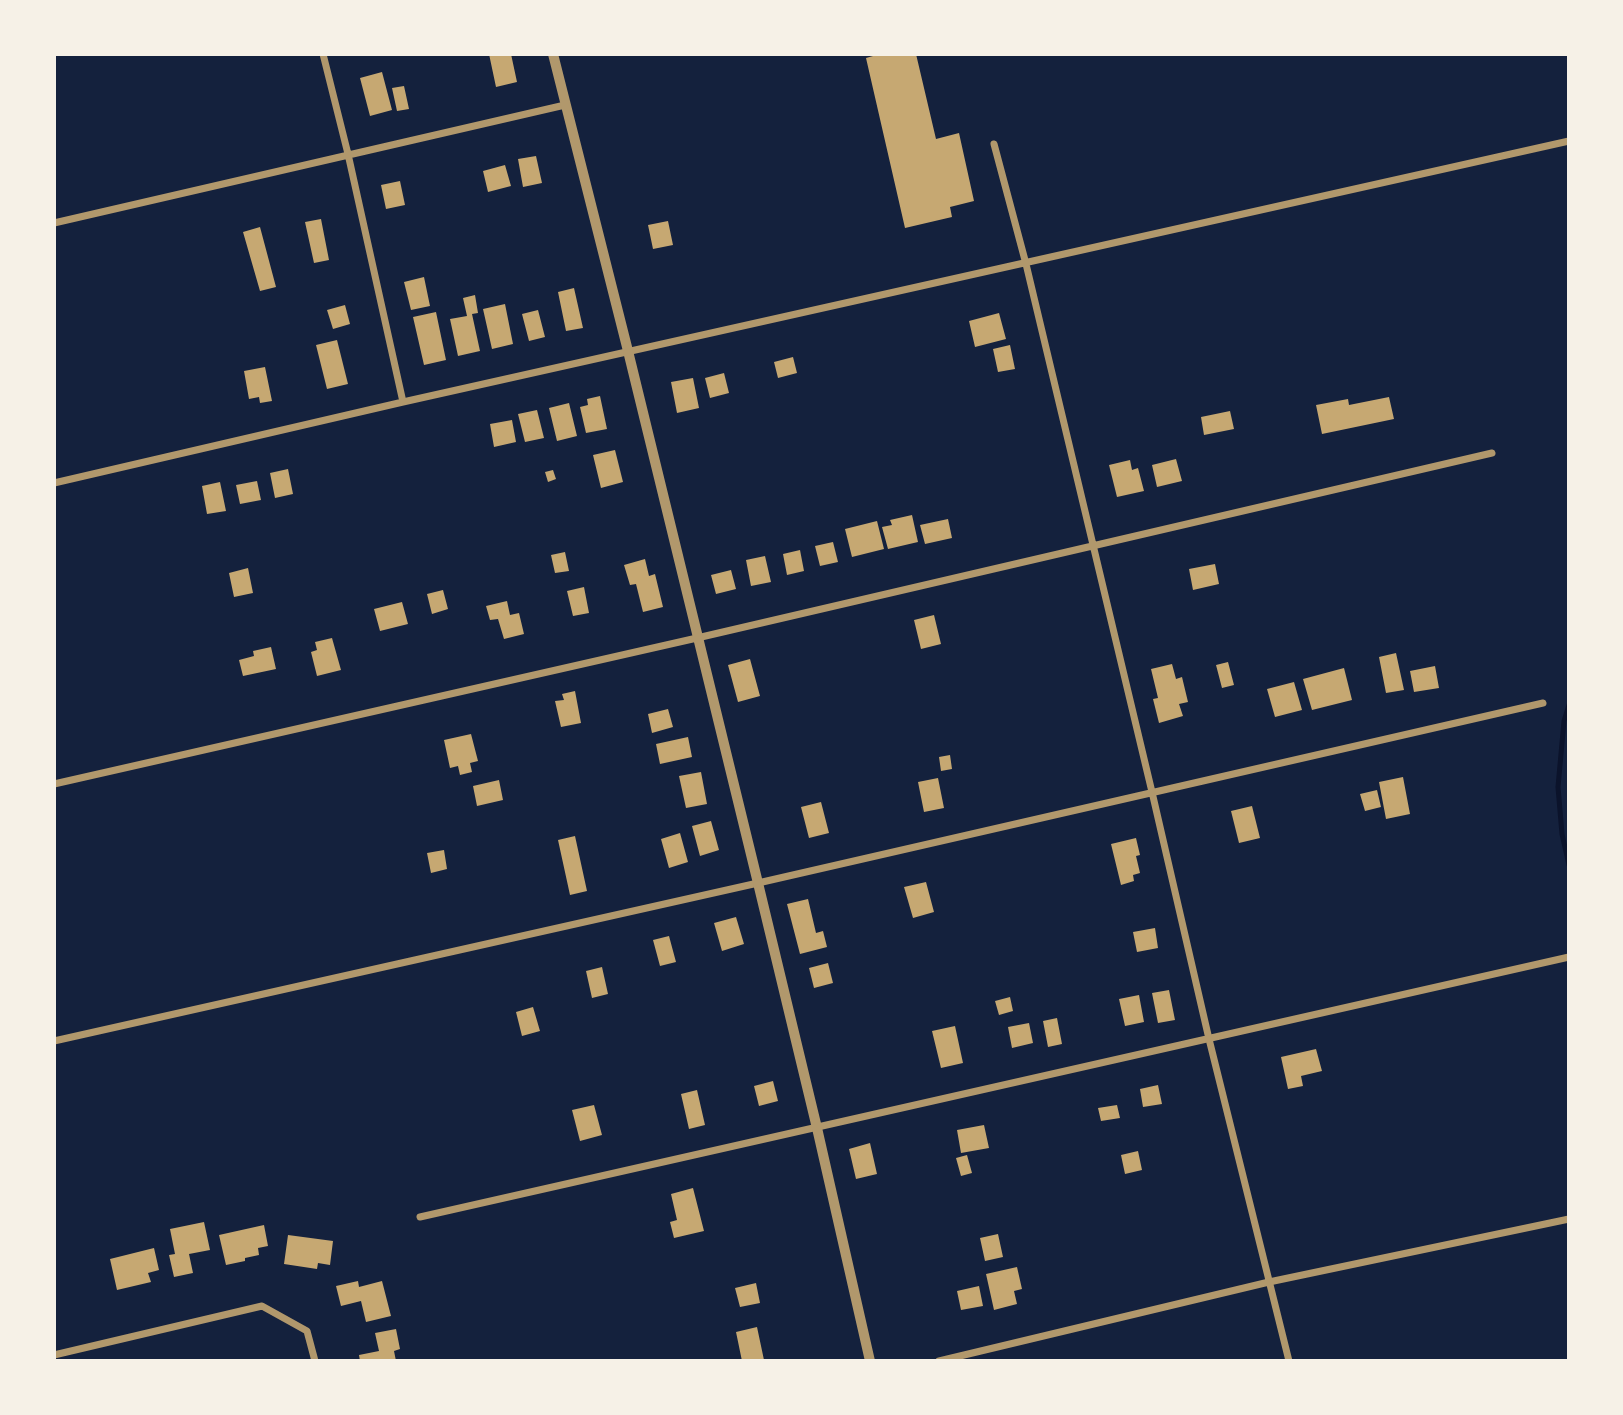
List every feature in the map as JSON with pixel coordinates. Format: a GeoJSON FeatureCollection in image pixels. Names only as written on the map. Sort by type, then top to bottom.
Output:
{"type":"FeatureCollection","features":[{"type":"Feature","properties":{"kind":"street"},"geometry":{"type":"LineString","coordinates":[[323,54],[403,402]]}},
{"type":"Feature","properties":{"kind":"street"},"geometry":{"type":"LineString","coordinates":[[553,54],[758,883],[870,1361]]}},
{"type":"Feature","properties":{"kind":"street"},"geometry":{"type":"LineString","coordinates":[[54,223],[565,105]]}},
{"type":"Feature","properties":{"kind":"street"},"geometry":{"type":"LineString","coordinates":[[54,483],[628,351],[1569,141]]}},
{"type":"Feature","properties":{"kind":"street"},"geometry":{"type":"LineString","coordinates":[[994,144],[1026,264],[1209,1038],[1289,1361]]}},
{"type":"Feature","properties":{"kind":"street"},"geometry":{"type":"LineString","coordinates":[[54,784],[1492,453]]}},
{"type":"Feature","properties":{"kind":"street"},"geometry":{"type":"LineString","coordinates":[[54,1041],[1542,703]]}},
{"type":"Feature","properties":{"kind":"street"},"geometry":{"type":"LineString","coordinates":[[420,1217],[1569,957]]}},
{"type":"Feature","properties":{"kind":"street"},"geometry":{"type":"LineString","coordinates":[[939,1361],[1269,1282],[1569,1219]]}},
{"type":"Feature","properties":{"kind":"street"},"geometry":{"type":"LineString","coordinates":[[54,1355],[262,1306],[307,1331],[315,1361]]}},
{"type":"Feature","properties":{"kind":"building"},"geometry":{"type":"Polygon","coordinates":[[[489,54],[511,54],[517,82],[496,87],[489,54]]]}},
{"type":"Feature","properties":{"kind":"building"},"geometry":{"type":"Polygon","coordinates":[[[880,54],[916,54],[936,139],[959,133],[974,201],[950,207],[952,217],[905,228],[866,58],[880,54]]]}},
{"type":"Feature","properties":{"kind":"building"},"geometry":{"type":"Polygon","coordinates":[[[382,72],[392,110],[370,116],[360,78],[382,72]]]}},
{"type":"Feature","properties":{"kind":"building"},"geometry":{"type":"Polygon","coordinates":[[[404,86],[409,109],[397,111],[392,88],[404,86]]]}},
{"type":"Feature","properties":{"kind":"building"},"geometry":{"type":"Polygon","coordinates":[[[536,156],[542,183],[523,187],[518,159],[536,156]]]}},
{"type":"Feature","properties":{"kind":"building"},"geometry":{"type":"Polygon","coordinates":[[[505,165],[511,186],[488,192],[483,171],[505,165]]]}},
{"type":"Feature","properties":{"kind":"building"},"geometry":{"type":"Polygon","coordinates":[[[400,181],[405,205],[386,209],[381,185],[400,181]]]}},
{"type":"Feature","properties":{"kind":"building"},"geometry":{"type":"Polygon","coordinates":[[[321,219],[329,260],[314,263],[305,222],[321,219]]]}},
{"type":"Feature","properties":{"kind":"building"},"geometry":{"type":"Polygon","coordinates":[[[668,221],[673,245],[653,249],[648,225],[668,221]]]}},
{"type":"Feature","properties":{"kind":"building"},"geometry":{"type":"Polygon","coordinates":[[[260,227],[276,287],[260,291],[243,232],[260,227]]]}},
{"type":"Feature","properties":{"kind":"building"},"geometry":{"type":"Polygon","coordinates":[[[424,277],[430,306],[411,310],[404,282],[424,277]]]}},
{"type":"Feature","properties":{"kind":"building"},"geometry":{"type":"Polygon","coordinates":[[[574,288],[583,328],[566,331],[558,292],[574,288]]]}},
{"type":"Feature","properties":{"kind":"building"},"geometry":{"type":"Polygon","coordinates":[[[475,295],[478,313],[472,314],[480,351],[458,356],[450,319],[467,316],[463,298],[475,295]]]}},
{"type":"Feature","properties":{"kind":"building"},"geometry":{"type":"Polygon","coordinates":[[[505,304],[513,344],[492,349],[483,309],[505,304]]]}},
{"type":"Feature","properties":{"kind":"building"},"geometry":{"type":"Polygon","coordinates":[[[345,305],[350,324],[333,329],[327,310],[345,305]]]}},
{"type":"Feature","properties":{"kind":"building"},"geometry":{"type":"Polygon","coordinates":[[[538,310],[545,337],[529,341],[522,314],[538,310]]]}},
{"type":"Feature","properties":{"kind":"building"},"geometry":{"type":"Polygon","coordinates":[[[436,312],[446,360],[424,365],[413,317],[436,312]]]}},
{"type":"Feature","properties":{"kind":"building"},"geometry":{"type":"Polygon","coordinates":[[[999,313],[1006,339],[975,347],[969,321],[999,313]]]}},
{"type":"Feature","properties":{"kind":"building"},"geometry":{"type":"Polygon","coordinates":[[[337,340],[348,384],[327,389],[316,345],[337,340]]]}},
{"type":"Feature","properties":{"kind":"building"},"geometry":{"type":"Polygon","coordinates":[[[1010,345],[1015,369],[998,372],[993,349],[1010,345]]]}},
{"type":"Feature","properties":{"kind":"building"},"geometry":{"type":"Polygon","coordinates":[[[793,357],[797,373],[778,378],[774,362],[793,357]]]}},
{"type":"Feature","properties":{"kind":"building"},"geometry":{"type":"Polygon","coordinates":[[[265,367],[272,401],[260,403],[259,397],[249,399],[244,371],[265,367]]]}},
{"type":"Feature","properties":{"kind":"building"},"geometry":{"type":"Polygon","coordinates":[[[724,373],[729,393],[710,398],[705,378],[724,373]]]}},
{"type":"Feature","properties":{"kind":"building"},"geometry":{"type":"Polygon","coordinates":[[[693,378],[699,408],[677,413],[671,382],[693,378]]]}},
{"type":"Feature","properties":{"kind":"building"},"geometry":{"type":"Polygon","coordinates":[[[600,396],[607,429],[586,433],[580,407],[588,405],[587,399],[600,396]]]}},
{"type":"Feature","properties":{"kind":"building"},"geometry":{"type":"Polygon","coordinates":[[[1389,397],[1394,419],[1322,434],[1316,405],[1348,399],[1349,405],[1389,397]]]}},
{"type":"Feature","properties":{"kind":"building"},"geometry":{"type":"Polygon","coordinates":[[[569,403],[577,436],[557,441],[549,408],[569,403]]]}},
{"type":"Feature","properties":{"kind":"building"},"geometry":{"type":"Polygon","coordinates":[[[537,410],[544,438],[525,442],[518,414],[537,410]]]}},
{"type":"Feature","properties":{"kind":"building"},"geometry":{"type":"Polygon","coordinates":[[[1230,411],[1234,429],[1204,435],[1201,417],[1230,411]]]}},
{"type":"Feature","properties":{"kind":"building"},"geometry":{"type":"Polygon","coordinates":[[[512,420],[516,442],[494,447],[490,424],[512,420]]]}},
{"type":"Feature","properties":{"kind":"building"},"geometry":{"type":"Polygon","coordinates":[[[615,450],[623,482],[601,488],[593,455],[615,450]]]}},
{"type":"Feature","properties":{"kind":"building"},"geometry":{"type":"Polygon","coordinates":[[[1176,459],[1182,481],[1157,487],[1152,465],[1176,459]]]}},
{"type":"Feature","properties":{"kind":"building"},"geometry":{"type":"Polygon","coordinates":[[[1130,460],[1132,470],[1138,468],[1144,491],[1117,497],[1109,465],[1130,460]]]}},
{"type":"Feature","properties":{"kind":"building"},"geometry":{"type":"Polygon","coordinates":[[[288,469],[293,494],[275,498],[270,473],[288,469]]]}},
{"type":"Feature","properties":{"kind":"building"},"geometry":{"type":"Polygon","coordinates":[[[553,470],[556,479],[548,482],[545,472],[553,470]]]}},
{"type":"Feature","properties":{"kind":"building"},"geometry":{"type":"Polygon","coordinates":[[[257,481],[261,500],[240,504],[236,485],[257,481]]]}},
{"type":"Feature","properties":{"kind":"building"},"geometry":{"type":"Polygon","coordinates":[[[220,482],[226,511],[207,514],[202,486],[220,482]]]}},
{"type":"Feature","properties":{"kind":"building"},"geometry":{"type":"Polygon","coordinates":[[[912,515],[918,542],[888,549],[882,527],[892,525],[890,520],[912,515]]]}},
{"type":"Feature","properties":{"kind":"building"},"geometry":{"type":"Polygon","coordinates":[[[948,519],[952,538],[925,544],[920,525],[948,519]]]}},
{"type":"Feature","properties":{"kind":"building"},"geometry":{"type":"Polygon","coordinates":[[[877,521],[884,549],[852,557],[845,529],[877,521]]]}},
{"type":"Feature","properties":{"kind":"building"},"geometry":{"type":"Polygon","coordinates":[[[833,542],[838,562],[820,566],[815,546],[833,542]]]}},
{"type":"Feature","properties":{"kind":"building"},"geometry":{"type":"Polygon","coordinates":[[[800,550],[804,571],[787,575],[783,554],[800,550]]]}},
{"type":"Feature","properties":{"kind":"building"},"geometry":{"type":"Polygon","coordinates":[[[565,552],[569,571],[555,573],[551,555],[565,552]]]}},
{"type":"Feature","properties":{"kind":"building"},"geometry":{"type":"Polygon","coordinates":[[[765,556],[771,582],[751,586],[746,560],[765,556]]]}},
{"type":"Feature","properties":{"kind":"building"},"geometry":{"type":"Polygon","coordinates":[[[645,559],[649,576],[655,574],[663,607],[643,612],[636,584],[630,585],[624,565],[645,559]]]}},
{"type":"Feature","properties":{"kind":"building"},"geometry":{"type":"Polygon","coordinates":[[[1215,564],[1219,584],[1193,590],[1189,569],[1215,564]]]}},
{"type":"Feature","properties":{"kind":"building"},"geometry":{"type":"Polygon","coordinates":[[[248,568],[253,593],[234,597],[229,573],[248,568]]]}},
{"type":"Feature","properties":{"kind":"building"},"geometry":{"type":"Polygon","coordinates":[[[731,570],[736,589],[716,594],[711,575],[731,570]]]}},
{"type":"Feature","properties":{"kind":"building"},"geometry":{"type":"Polygon","coordinates":[[[584,587],[589,613],[573,616],[567,591],[584,587]]]}},
{"type":"Feature","properties":{"kind":"building"},"geometry":{"type":"Polygon","coordinates":[[[443,590],[448,609],[432,614],[427,594],[443,590]]]}},
{"type":"Feature","properties":{"kind":"building"},"geometry":{"type":"Polygon","coordinates":[[[507,601],[510,615],[519,613],[524,634],[504,639],[498,619],[490,620],[486,606],[507,601]]]}},
{"type":"Feature","properties":{"kind":"building"},"geometry":{"type":"Polygon","coordinates":[[[402,602],[408,624],[380,631],[374,609],[402,602]]]}},
{"type":"Feature","properties":{"kind":"building"},"geometry":{"type":"Polygon","coordinates":[[[934,615],[941,644],[921,649],[914,620],[934,615]]]}},
{"type":"Feature","properties":{"kind":"building"},"geometry":{"type":"Polygon","coordinates":[[[332,638],[341,670],[317,676],[311,652],[317,650],[315,642],[332,638]]]}},
{"type":"Feature","properties":{"kind":"building"},"geometry":{"type":"Polygon","coordinates":[[[271,647],[276,669],[243,676],[239,660],[254,656],[253,651],[271,647]]]}},
{"type":"Feature","properties":{"kind":"building"},"geometry":{"type":"Polygon","coordinates":[[[1396,653],[1404,690],[1386,693],[1379,657],[1396,653]]]}},
{"type":"Feature","properties":{"kind":"building"},"geometry":{"type":"Polygon","coordinates":[[[750,659],[760,696],[738,702],[728,665],[750,659]]]}},
{"type":"Feature","properties":{"kind":"building"},"geometry":{"type":"Polygon","coordinates":[[[1228,662],[1234,685],[1222,688],[1216,665],[1228,662]]]}},
{"type":"Feature","properties":{"kind":"building"},"geometry":{"type":"Polygon","coordinates":[[[1172,664],[1176,679],[1182,677],[1188,702],[1179,704],[1183,716],[1159,723],[1153,699],[1158,698],[1151,669],[1172,664]]]}},
{"type":"Feature","properties":{"kind":"building"},"geometry":{"type":"Polygon","coordinates":[[[1435,666],[1439,688],[1414,692],[1410,671],[1435,666]]]}},
{"type":"Feature","properties":{"kind":"building"},"geometry":{"type":"Polygon","coordinates":[[[1344,668],[1352,700],[1312,710],[1303,679],[1344,668]]]}},
{"type":"Feature","properties":{"kind":"building"},"geometry":{"type":"Polygon","coordinates":[[[1294,682],[1302,710],[1275,717],[1267,689],[1294,682]]]}},
{"type":"Feature","properties":{"kind":"building"},"geometry":{"type":"Polygon","coordinates":[[[575,691],[581,723],[561,727],[555,701],[564,700],[562,694],[575,691]]]}},
{"type":"Feature","properties":{"kind":"building"},"geometry":{"type":"Polygon","coordinates":[[[668,709],[673,727],[652,733],[648,714],[668,709]]]}},
{"type":"Feature","properties":{"kind":"building"},"geometry":{"type":"Polygon","coordinates":[[[471,734],[478,761],[470,763],[472,772],[460,775],[458,766],[450,768],[444,740],[471,734]]]}},
{"type":"Feature","properties":{"kind":"building"},"geometry":{"type":"Polygon","coordinates":[[[688,737],[692,757],[660,764],[656,744],[688,737]]]}},
{"type":"Feature","properties":{"kind":"building"},"geometry":{"type":"Polygon","coordinates":[[[950,755],[952,769],[941,771],[939,757],[950,755]]]}},
{"type":"Feature","properties":{"kind":"building"},"geometry":{"type":"Polygon","coordinates":[[[701,772],[707,804],[686,808],[679,776],[701,772]]]}},
{"type":"Feature","properties":{"kind":"building"},"geometry":{"type":"Polygon","coordinates":[[[1403,777],[1410,814],[1386,819],[1379,782],[1403,777]]]}},
{"type":"Feature","properties":{"kind":"building"},"geometry":{"type":"Polygon","coordinates":[[[938,778],[944,808],[924,812],[918,782],[938,778]]]}},
{"type":"Feature","properties":{"kind":"building"},"geometry":{"type":"Polygon","coordinates":[[[499,780],[503,800],[477,806],[473,786],[499,780]]]}},
{"type":"Feature","properties":{"kind":"building"},"geometry":{"type":"Polygon","coordinates":[[[1377,790],[1381,807],[1365,811],[1360,794],[1377,790]]]}},
{"type":"Feature","properties":{"kind":"building"},"geometry":{"type":"Polygon","coordinates":[[[821,802],[829,833],[809,838],[801,807],[821,802]]]}},
{"type":"Feature","properties":{"kind":"building"},"geometry":{"type":"Polygon","coordinates":[[[1252,806],[1260,838],[1239,843],[1231,811],[1252,806]]]}},
{"type":"Feature","properties":{"kind":"building"},"geometry":{"type":"Polygon","coordinates":[[[711,821],[719,850],[700,856],[692,826],[711,821]]]}},
{"type":"Feature","properties":{"kind":"building"},"geometry":{"type":"Polygon","coordinates":[[[680,833],[688,862],[669,868],[661,839],[680,833]]]}},
{"type":"Feature","properties":{"kind":"building"},"geometry":{"type":"Polygon","coordinates":[[[575,836],[587,891],[570,895],[558,840],[575,836]]]}},
{"type":"Feature","properties":{"kind":"building"},"geometry":{"type":"Polygon","coordinates":[[[1136,838],[1140,873],[1133,875],[1134,881],[1121,885],[1111,844],[1136,838]]]}},
{"type":"Feature","properties":{"kind":"building"},"geometry":{"type":"Polygon","coordinates":[[[444,850],[447,869],[431,873],[427,853],[444,850]]]}},
{"type":"Feature","properties":{"kind":"building"},"geometry":{"type":"Polygon","coordinates":[[[926,882],[934,912],[913,918],[904,887],[926,882]]]}},
{"type":"Feature","properties":{"kind":"building"},"geometry":{"type":"Polygon","coordinates":[[[808,899],[816,933],[823,931],[827,947],[800,954],[787,904],[808,899]]]}},
{"type":"Feature","properties":{"kind":"building"},"geometry":{"type":"Polygon","coordinates":[[[736,917],[744,944],[722,951],[714,923],[736,917]]]}},
{"type":"Feature","properties":{"kind":"building"},"geometry":{"type":"Polygon","coordinates":[[[1155,928],[1158,948],[1137,952],[1133,932],[1155,928]]]}},
{"type":"Feature","properties":{"kind":"building"},"geometry":{"type":"Polygon","coordinates":[[[669,936],[676,962],[660,966],[653,940],[669,936]]]}},
{"type":"Feature","properties":{"kind":"building"},"geometry":{"type":"Polygon","coordinates":[[[828,963],[833,983],[814,988],[809,968],[828,963]]]}},
{"type":"Feature","properties":{"kind":"building"},"geometry":{"type":"Polygon","coordinates":[[[602,967],[608,994],[592,998],[586,971],[602,967]]]}},
{"type":"Feature","properties":{"kind":"building"},"geometry":{"type":"Polygon","coordinates":[[[1169,990],[1175,1020],[1158,1023],[1152,993],[1169,990]]]}},
{"type":"Feature","properties":{"kind":"building"},"geometry":{"type":"Polygon","coordinates":[[[1139,995],[1144,1022],[1125,1026],[1119,999],[1139,995]]]}},
{"type":"Feature","properties":{"kind":"building"},"geometry":{"type":"Polygon","coordinates":[[[1010,997],[1013,1011],[999,1015],[995,1001],[1010,997]]]}},
{"type":"Feature","properties":{"kind":"building"},"geometry":{"type":"Polygon","coordinates":[[[533,1007],[540,1031],[522,1036],[516,1012],[533,1007]]]}},
{"type":"Feature","properties":{"kind":"building"},"geometry":{"type":"Polygon","coordinates":[[[1057,1018],[1062,1044],[1048,1047],[1043,1021],[1057,1018]]]}},
{"type":"Feature","properties":{"kind":"building"},"geometry":{"type":"Polygon","coordinates":[[[1029,1023],[1033,1043],[1012,1048],[1008,1027],[1029,1023]]]}},
{"type":"Feature","properties":{"kind":"building"},"geometry":{"type":"Polygon","coordinates":[[[955,1026],[963,1063],[941,1068],[932,1031],[955,1026]]]}},
{"type":"Feature","properties":{"kind":"building"},"geometry":{"type":"Polygon","coordinates":[[[1316,1049],[1322,1071],[1301,1076],[1303,1086],[1288,1089],[1281,1057],[1316,1049]]]}},
{"type":"Feature","properties":{"kind":"building"},"geometry":{"type":"Polygon","coordinates":[[[773,1081],[778,1101],[759,1106],[754,1086],[773,1081]]]}},
{"type":"Feature","properties":{"kind":"building"},"geometry":{"type":"Polygon","coordinates":[[[1158,1085],[1162,1104],[1143,1107],[1140,1089],[1158,1085]]]}},
{"type":"Feature","properties":{"kind":"building"},"geometry":{"type":"Polygon","coordinates":[[[697,1090],[705,1125],[689,1129],[681,1094],[697,1090]]]}},
{"type":"Feature","properties":{"kind":"building"},"geometry":{"type":"Polygon","coordinates":[[[594,1105],[602,1135],[580,1141],[572,1110],[594,1105]]]}},
{"type":"Feature","properties":{"kind":"building"},"geometry":{"type":"Polygon","coordinates":[[[1117,1105],[1120,1118],[1101,1121],[1098,1108],[1117,1105]]]}},
{"type":"Feature","properties":{"kind":"building"},"geometry":{"type":"Polygon","coordinates":[[[984,1125],[989,1148],[961,1153],[957,1130],[984,1125]]]}},
{"type":"Feature","properties":{"kind":"building"},"geometry":{"type":"Polygon","coordinates":[[[870,1143],[877,1174],[856,1179],[849,1149],[870,1143]]]}},
{"type":"Feature","properties":{"kind":"building"},"geometry":{"type":"Polygon","coordinates":[[[1138,1151],[1142,1170],[1125,1174],[1121,1155],[1138,1151]]]}},
{"type":"Feature","properties":{"kind":"building"},"geometry":{"type":"Polygon","coordinates":[[[967,1155],[972,1173],[961,1176],[956,1158],[967,1155]]]}},
{"type":"Feature","properties":{"kind":"building"},"geometry":{"type":"Polygon","coordinates":[[[693,1188],[704,1231],[674,1238],[670,1222],[677,1220],[671,1194],[693,1188]]]}},
{"type":"Feature","properties":{"kind":"building"},"geometry":{"type":"Polygon","coordinates":[[[204,1222],[210,1250],[189,1254],[193,1273],[174,1277],[169,1255],[175,1254],[170,1229],[204,1222]]]}},
{"type":"Feature","properties":{"kind":"building"},"geometry":{"type":"Polygon","coordinates":[[[264,1225],[268,1246],[258,1248],[259,1255],[226,1265],[219,1235],[264,1225]]]}},
{"type":"Feature","properties":{"kind":"building"},"geometry":{"type":"Polygon","coordinates":[[[998,1234],[1003,1257],[985,1261],[980,1238],[998,1234]]]}},
{"type":"Feature","properties":{"kind":"building"},"geometry":{"type":"Polygon","coordinates":[[[288,1235],[333,1241],[330,1265],[318,1263],[317,1269],[284,1264],[288,1235]]]}},
{"type":"Feature","properties":{"kind":"building"},"geometry":{"type":"Polygon","coordinates":[[[154,1248],[159,1270],[148,1273],[151,1282],[117,1290],[110,1259],[154,1248]]]}},
{"type":"Feature","properties":{"kind":"building"},"geometry":{"type":"Polygon","coordinates":[[[1017,1267],[1022,1289],[1014,1291],[1017,1304],[994,1310],[986,1274],[1017,1267]]]}},
{"type":"Feature","properties":{"kind":"building"},"geometry":{"type":"Polygon","coordinates":[[[358,1281],[359,1287],[382,1281],[391,1316],[366,1322],[361,1301],[341,1306],[336,1286],[358,1281]]]}},
{"type":"Feature","properties":{"kind":"building"},"geometry":{"type":"Polygon","coordinates":[[[756,1283],[760,1303],[740,1307],[735,1288],[756,1283]]]}},
{"type":"Feature","properties":{"kind":"building"},"geometry":{"type":"Polygon","coordinates":[[[979,1286],[983,1306],[961,1310],[957,1291],[979,1286]]]}},
{"type":"Feature","properties":{"kind":"building"},"geometry":{"type":"Polygon","coordinates":[[[757,1327],[764,1360],[742,1361],[736,1332],[757,1327]]]}},
{"type":"Feature","properties":{"kind":"building"},"geometry":{"type":"Polygon","coordinates":[[[396,1329],[400,1349],[394,1351],[396,1361],[360,1361],[359,1355],[379,1351],[375,1333],[396,1329]]]}},
{"type":"Feature","properties":{"kind":"waterway"},"geometry":{"type":"LineString","coordinates":[[1569,705],[1564,721],[1558,787],[1562,834],[1569,865]]}}]}
